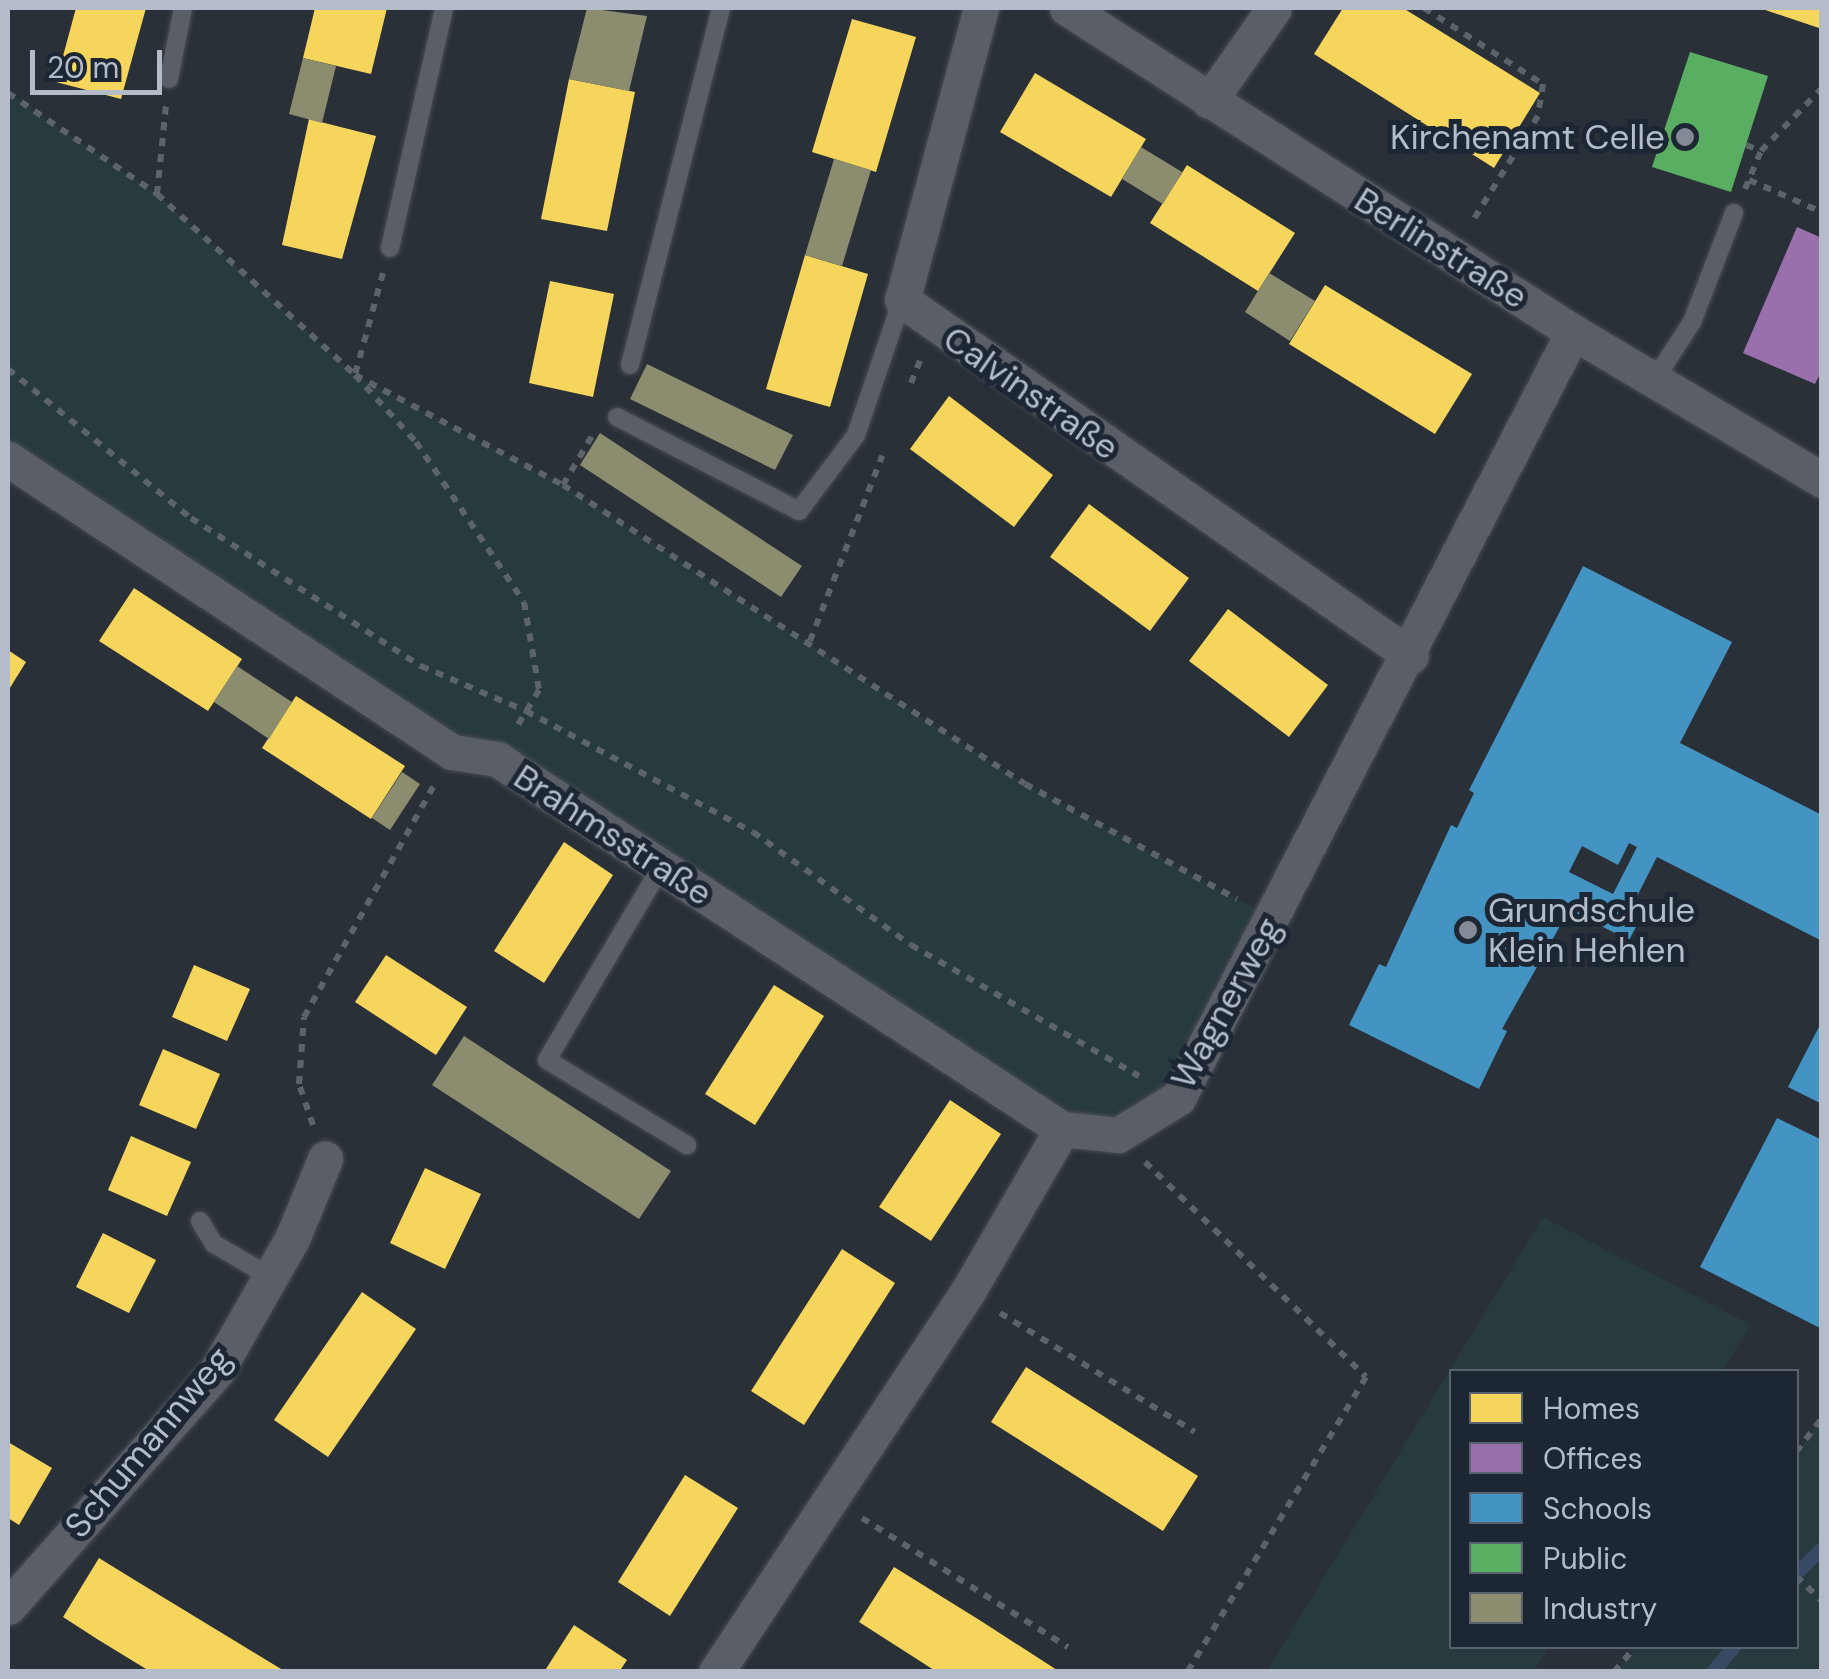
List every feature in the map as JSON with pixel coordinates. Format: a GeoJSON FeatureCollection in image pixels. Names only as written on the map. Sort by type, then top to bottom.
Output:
{"type":"FeatureCollection","features":[{"type":"Feature","properties":{"kind":"street"},"geometry":{"type":"LineString","coordinates":[[902,300],[982,8]]}},
{"type":"Feature","properties":{"kind":"street","name":"Berlinstraße"},"geometry":{"type":"LineString","coordinates":[[1066,8],[1653,382],[1822,480]]}},
{"type":"Feature","properties":{"kind":"street"},"geometry":{"type":"LineString","coordinates":[[1210,101],[1274,8]]}},
{"type":"Feature","properties":{"kind":"street","name":"Calvinstraße"},"geometry":{"type":"LineString","coordinates":[[902,300],[933,326],[1411,656]]}},
{"type":"Feature","properties":{"kind":"street","name":"Wagnerweg"},"geometry":{"type":"LineString","coordinates":[[1118,1135],[1178,1098],[1411,656],[1573,332]]}},
{"type":"Feature","properties":{"kind":"street","name":"Brahmsstraße"},"geometry":{"type":"LineString","coordinates":[[8,459],[452,752],[498,759],[1062,1129]]}},
{"type":"Feature","properties":{"kind":"street"},"geometry":{"type":"LineString","coordinates":[[716,1672],[967,1293],[1062,1129],[1118,1135]]}},
{"type":"Feature","properties":{"kind":"street","name":"Schumannweg"},"geometry":{"type":"LineString","coordinates":[[8,1607],[216,1372],[271,1277],[325,1158]]}},
{"type":"Feature","properties":{"kind":"lane"},"geometry":{"type":"LineString","coordinates":[[169,78],[182,8]]}},
{"type":"Feature","properties":{"kind":"lane"},"geometry":{"type":"LineString","coordinates":[[390,248],[444,8]]}},
{"type":"Feature","properties":{"kind":"lane"},"geometry":{"type":"LineString","coordinates":[[630,365],[721,8]]}},
{"type":"Feature","properties":{"kind":"lane"},"geometry":{"type":"LineString","coordinates":[[1653,382],[1692,322],[1734,213]]}},
{"type":"Feature","properties":{"kind":"lane"},"geometry":{"type":"LineString","coordinates":[[618,417],[798,511],[856,435],[902,300]]}},
{"type":"Feature","properties":{"kind":"lane"},"geometry":{"type":"LineString","coordinates":[[661,867],[548,1060],[686,1145]]}},
{"type":"Feature","properties":{"kind":"lane"},"geometry":{"type":"LineString","coordinates":[[200,1221],[214,1244],[271,1277]]}},
{"type":"Feature","properties":{"kind":"path"},"geometry":{"type":"LineString","coordinates":[[1424,8],[1543,84],[1538,116],[1452,256]]}},
{"type":"Feature","properties":{"kind":"path"},"geometry":{"type":"LineString","coordinates":[[158,194],[169,78]]}},
{"type":"Feature","properties":{"kind":"path"},"geometry":{"type":"LineString","coordinates":[[1734,213],[1761,151],[1822,88]]}},
{"type":"Feature","properties":{"kind":"path"},"geometry":{"type":"LineString","coordinates":[[8,93],[158,194],[356,374],[416,442],[524,602],[539,690],[498,759]]}},
{"type":"Feature","properties":{"kind":"path"},"geometry":{"type":"LineString","coordinates":[[1746,146],[1761,151]]}},
{"type":"Feature","properties":{"kind":"path"},"geometry":{"type":"LineString","coordinates":[[1749,180],[1822,212]]}},
{"type":"Feature","properties":{"kind":"path"},"geometry":{"type":"LineString","coordinates":[[356,374],[390,248]]}},
{"type":"Feature","properties":{"kind":"path"},"geometry":{"type":"LineString","coordinates":[[904,400],[933,326]]}},
{"type":"Feature","properties":{"kind":"path"},"geometry":{"type":"LineString","coordinates":[[8,369],[208,528],[421,666],[526,712],[753,832],[1004,1004],[1178,1098]]}},
{"type":"Feature","properties":{"kind":"path"},"geometry":{"type":"LineString","coordinates":[[356,374],[563,485],[810,641],[1025,784],[1273,918]]}},
{"type":"Feature","properties":{"kind":"path"},"geometry":{"type":"LineString","coordinates":[[810,641],[890,437]]}},
{"type":"Feature","properties":{"kind":"path"},"geometry":{"type":"LineString","coordinates":[[325,1158],[300,1084],[304,1017],[452,752]]}},
{"type":"Feature","properties":{"kind":"path"},"geometry":{"type":"LineString","coordinates":[[1118,1135],[1366,1377],[1187,1672]]}},
{"type":"Feature","properties":{"kind":"path"},"geometry":{"type":"LineString","coordinates":[[967,1293],[1195,1432]]}},
{"type":"Feature","properties":{"kind":"path"},"geometry":{"type":"LineString","coordinates":[[1799,1448],[1822,1418]]}},
{"type":"Feature","properties":{"kind":"path"},"geometry":{"type":"LineString","coordinates":[[832,1500],[1068,1647]]}},
{"type":"Feature","properties":{"kind":"path"},"geometry":{"type":"LineString","coordinates":[[1799,1579],[1822,1601]]}},
{"type":"Feature","properties":{"kind":"path"},"geometry":{"type":"LineString","coordinates":[[1614,1672],[1633,1649]]}},
{"type":"Feature","properties":{"kind":"green space"},"geometry":{"type":"Polygon","coordinates":[[[8,93],[157,194],[355,375],[563,485],[1025,784],[1273,918],[1178,1098],[1118,1135],[1062,1129],[661,867],[452,752],[8,459],[8,93]]]}},
{"type":"Feature","properties":{"kind":"green space"},"geometry":{"type":"Polygon","coordinates":[[[1543,1217],[1751,1325],[1723,1369],[1451,1369],[1543,1217]]]}},
{"type":"Feature","properties":{"kind":"green space"},"geometry":{"type":"Polygon","coordinates":[[[1449,1372],[1449,1649],[1548,1649],[1534,1671],[1267,1671],[1449,1372]]]}},
{"type":"Feature","properties":{"kind":"green space"},"geometry":{"type":"Polygon","coordinates":[[[1821,1419],[1821,1671],[1615,1671],[1635,1649],[1799,1649],[1799,1450],[1821,1419]]]}},
{"type":"Feature","properties":{"kind":"building: Homes"},"geometry":{"type":"Polygon","coordinates":[[[76,8],[146,8],[121,99],[56,82],[76,8]]]}},
{"type":"Feature","properties":{"kind":"building: Homes"},"geometry":{"type":"Polygon","coordinates":[[[315,8],[387,8],[371,74],[303,58],[315,8]]]}},
{"type":"Feature","properties":{"kind":"building: Homes"},"geometry":{"type":"Polygon","coordinates":[[[1343,8],[1403,8],[1540,93],[1494,168],[1314,54],[1343,8]]]}},
{"type":"Feature","properties":{"kind":"building: Homes"},"geometry":{"type":"Polygon","coordinates":[[[1760,8],[1822,8],[1822,29],[1771,12],[1760,8]]]}},
{"type":"Feature","properties":{"kind":"building: Homes"},"geometry":{"type":"Polygon","coordinates":[[[852,19],[916,37],[876,172],[812,152],[852,19]]]}},
{"type":"Feature","properties":{"kind":"building: Homes"},"geometry":{"type":"Polygon","coordinates":[[[1035,73],[1146,139],[1111,197],[1000,132],[1035,73]]]}},
{"type":"Feature","properties":{"kind":"building: Homes"},"geometry":{"type":"Polygon","coordinates":[[[569,79],[635,92],[607,231],[541,219],[569,79]]]}},
{"type":"Feature","properties":{"kind":"building: Homes"},"geometry":{"type":"Polygon","coordinates":[[[309,119],[376,136],[342,259],[282,245],[309,119]]]}},
{"type":"Feature","properties":{"kind":"building: Homes"},"geometry":{"type":"Polygon","coordinates":[[[1187,165],[1295,233],[1258,291],[1150,223],[1187,165]]]}},
{"type":"Feature","properties":{"kind":"building: Homes"},"geometry":{"type":"Polygon","coordinates":[[[805,255],[868,274],[830,407],[766,389],[805,255]]]}},
{"type":"Feature","properties":{"kind":"building: Homes"},"geometry":{"type":"Polygon","coordinates":[[[550,281],[614,294],[593,397],[529,383],[550,281]]]}},
{"type":"Feature","properties":{"kind":"building: Homes"},"geometry":{"type":"Polygon","coordinates":[[[1325,285],[1472,374],[1435,434],[1289,344],[1325,285]]]}},
{"type":"Feature","properties":{"kind":"building: Homes"},"geometry":{"type":"Polygon","coordinates":[[[949,396],[1053,475],[1014,527],[910,449],[949,396]]]}},
{"type":"Feature","properties":{"kind":"building: Homes"},"geometry":{"type":"Polygon","coordinates":[[[1089,504],[1189,578],[1150,631],[1050,557],[1089,504]]]}},
{"type":"Feature","properties":{"kind":"building: Homes"},"geometry":{"type":"Polygon","coordinates":[[[134,588],[242,659],[208,711],[99,641],[134,588]]]}},
{"type":"Feature","properties":{"kind":"building: Homes"},"geometry":{"type":"Polygon","coordinates":[[[1228,609],[1328,685],[1289,737],[1189,661],[1228,609]]]}},
{"type":"Feature","properties":{"kind":"building: Homes"},"geometry":{"type":"Polygon","coordinates":[[[8,650],[26,662],[8,691],[8,650]]]}},
{"type":"Feature","properties":{"kind":"building: Homes"},"geometry":{"type":"Polygon","coordinates":[[[296,696],[405,766],[371,819],[262,748],[296,696]]]}},
{"type":"Feature","properties":{"kind":"building: Homes"},"geometry":{"type":"Polygon","coordinates":[[[564,842],[613,875],[544,983],[494,951],[564,842]]]}},
{"type":"Feature","properties":{"kind":"building: Homes"},"geometry":{"type":"Polygon","coordinates":[[[386,955],[467,1007],[436,1055],[355,1002],[386,955]]]}},
{"type":"Feature","properties":{"kind":"building: Homes"},"geometry":{"type":"Polygon","coordinates":[[[194,965],[250,989],[227,1041],[172,1017],[194,965]]]}},
{"type":"Feature","properties":{"kind":"building: Homes"},"geometry":{"type":"Polygon","coordinates":[[[774,985],[824,1016],[755,1125],[705,1094],[774,985]]]}},
{"type":"Feature","properties":{"kind":"building: Homes"},"geometry":{"type":"Polygon","coordinates":[[[163,1049],[220,1074],[196,1129],[139,1105],[163,1049]]]}},
{"type":"Feature","properties":{"kind":"building: Homes"},"geometry":{"type":"Polygon","coordinates":[[[950,1100],[1001,1134],[931,1241],[879,1207],[950,1100]]]}},
{"type":"Feature","properties":{"kind":"building: Homes"},"geometry":{"type":"Polygon","coordinates":[[[131,1136],[191,1162],[167,1216],[108,1190],[131,1136]]]}},
{"type":"Feature","properties":{"kind":"building: Homes"},"geometry":{"type":"Polygon","coordinates":[[[425,1168],[481,1194],[445,1269],[390,1243],[425,1168]]]}},
{"type":"Feature","properties":{"kind":"building: Homes"},"geometry":{"type":"Polygon","coordinates":[[[103,1233],[156,1260],[129,1313],[76,1287],[103,1233]]]}},
{"type":"Feature","properties":{"kind":"building: Homes"},"geometry":{"type":"Polygon","coordinates":[[[842,1249],[895,1283],[804,1425],[751,1391],[842,1249]]]}},
{"type":"Feature","properties":{"kind":"building: Homes"},"geometry":{"type":"Polygon","coordinates":[[[362,1292],[416,1329],[328,1457],[274,1420],[362,1292]]]}},
{"type":"Feature","properties":{"kind":"building: Homes"},"geometry":{"type":"Polygon","coordinates":[[[1026,1367],[1198,1476],[1163,1531],[991,1422],[1026,1367]]]}},
{"type":"Feature","properties":{"kind":"building: Homes"},"geometry":{"type":"Polygon","coordinates":[[[8,1442],[52,1468],[19,1525],[8,1518],[8,1442]]]}},
{"type":"Feature","properties":{"kind":"building: Homes"},"geometry":{"type":"Polygon","coordinates":[[[685,1475],[738,1508],[670,1616],[618,1582],[685,1475]]]}},
{"type":"Feature","properties":{"kind":"building: Homes"},"geometry":{"type":"Polygon","coordinates":[[[99,1558],[286,1672],[151,1672],[63,1617],[99,1558]]]}},
{"type":"Feature","properties":{"kind":"building: Homes"},"geometry":{"type":"Polygon","coordinates":[[[894,1567],[1060,1672],[937,1672],[859,1622],[894,1567]]]}},
{"type":"Feature","properties":{"kind":"building: Homes"},"geometry":{"type":"Polygon","coordinates":[[[574,1625],[627,1660],[619,1672],[544,1672],[574,1625]]]}},
{"type":"Feature","properties":{"kind":"building: Offices"},"geometry":{"type":"Polygon","coordinates":[[[1797,227],[1822,238],[1822,370],[1815,384],[1743,353],[1797,227]]]}},
{"type":"Feature","properties":{"kind":"building: Schools"},"geometry":{"type":"Polygon","coordinates":[[[1583,566],[1732,642],[1680,743],[1822,815],[1822,941],[1657,857],[1633,904],[1645,910],[1629,940],[1569,910],[1502,1029],[1507,1031],[1479,1089],[1349,1025],[1379,964],[1386,967],[1451,825],[1457,828],[1474,793],[1469,790],[1583,566]],[[1629,843],[1618,865],[1582,846],[1569,872],[1613,894],[1637,847],[1629,843]]]}},
{"type":"Feature","properties":{"kind":"building: Schools"},"geometry":{"type":"Polygon","coordinates":[[[1822,1021],[1822,1104],[1788,1087],[1822,1021]]]}},
{"type":"Feature","properties":{"kind":"building: Schools"},"geometry":{"type":"Polygon","coordinates":[[[1777,1118],[1822,1140],[1822,1329],[1700,1267],[1777,1118]]]}},
{"type":"Feature","properties":{"kind":"building: Public"},"geometry":{"type":"Polygon","coordinates":[[[1690,52],[1768,76],[1731,192],[1652,167],[1690,52]]]}},
{"type":"Feature","properties":{"kind":"building: Industry"},"geometry":{"type":"Polygon","coordinates":[[[587,8],[647,16],[629,91],[569,79],[587,8]]]}},
{"type":"Feature","properties":{"kind":"building: Industry"},"geometry":{"type":"Polygon","coordinates":[[[303,58],[336,66],[322,123],[289,114],[303,58]]]}},
{"type":"Feature","properties":{"kind":"building: Industry"},"geometry":{"type":"Polygon","coordinates":[[[1141,147],[1182,172],[1163,204],[1122,179],[1141,147]]]}},
{"type":"Feature","properties":{"kind":"building: Industry"},"geometry":{"type":"Polygon","coordinates":[[[834,159],[871,170],[842,266],[805,255],[834,159]]]}},
{"type":"Feature","properties":{"kind":"building: Industry"},"geometry":{"type":"Polygon","coordinates":[[[1269,273],[1315,301],[1290,341],[1245,312],[1269,273]]]}},
{"type":"Feature","properties":{"kind":"building: Industry"},"geometry":{"type":"Polygon","coordinates":[[[647,364],[793,435],[775,470],[630,399],[647,364]]]}},
{"type":"Feature","properties":{"kind":"building: Industry"},"geometry":{"type":"Polygon","coordinates":[[[600,433],[802,566],[781,597],[580,465],[600,433]]]}},
{"type":"Feature","properties":{"kind":"building: Industry"},"geometry":{"type":"Polygon","coordinates":[[[237,666],[292,702],[269,739],[214,702],[237,666]]]}},
{"type":"Feature","properties":{"kind":"building: Industry"},"geometry":{"type":"Polygon","coordinates":[[[402,772],[420,784],[390,830],[372,818],[402,772]]]}},
{"type":"Feature","properties":{"kind":"building: Industry"},"geometry":{"type":"Polygon","coordinates":[[[464,1036],[671,1171],[639,1219],[432,1085],[464,1036]]]}},
{"type":"Feature","properties":{"kind":"waterway"},"geometry":{"type":"LineString","coordinates":[[1799,1571],[1822,1549]]}},
{"type":"Feature","properties":{"kind":"waterway"},"geometry":{"type":"LineString","coordinates":[[1713,1672],[1732,1649]]}},
{"type":"Feature","properties":{"kind":"place","name":"Kirchenamt Celle"},"geometry":{"type":"Point","coordinates":[1685,137]}},
{"type":"Feature","properties":{"kind":"place","name":"Grundschule Klein Hehlen"},"geometry":{"type":"Point","coordinates":[1468,930]}}]}
